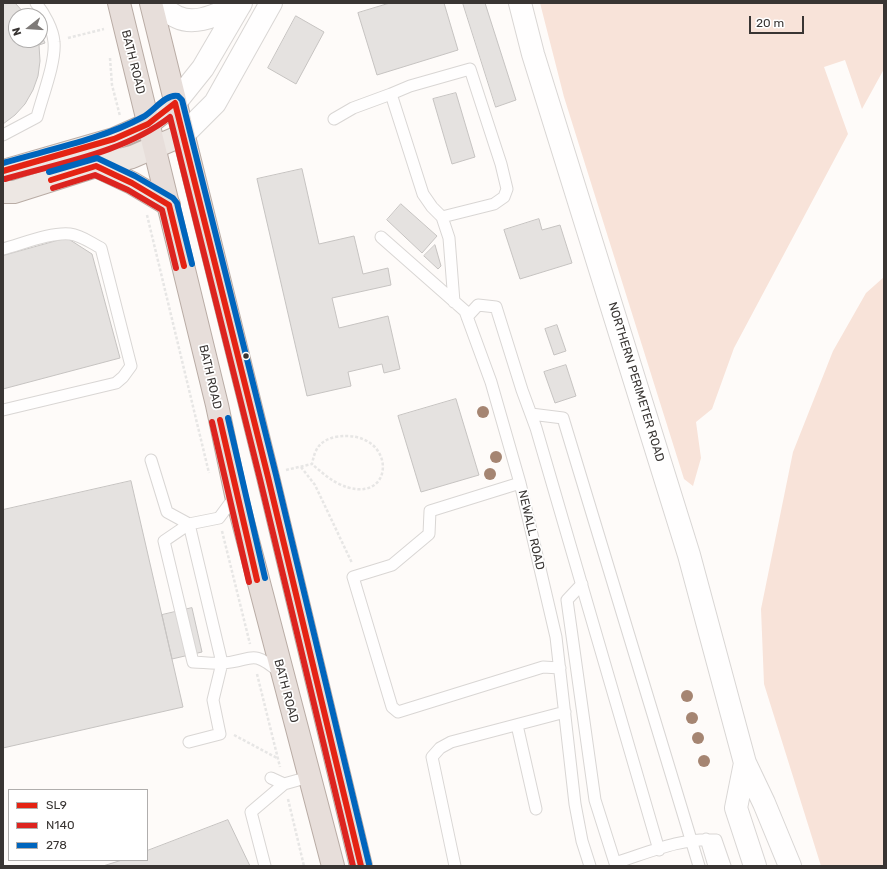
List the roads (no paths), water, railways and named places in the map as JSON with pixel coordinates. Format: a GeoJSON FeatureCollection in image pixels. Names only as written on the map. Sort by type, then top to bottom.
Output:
{"type":"FeatureCollection","features":[{"type":"Feature","properties":{"kind":"highway","name":"BATH ROAD"},"geometry":{"type":"LineString","coordinates":[[119,3],[217,405],[236,495],[281,674],[333,866]]}},
{"type":"Feature","properties":{"kind":"highway"},"geometry":{"type":"LineString","coordinates":[[151,3],[268,477],[361,866]]}},
{"type":"Feature","properties":{"kind":"main road"},"geometry":{"type":"LineString","coordinates":[[3,171],[114,139],[148,124],[175,103]]}},
{"type":"Feature","properties":{"kind":"main road"},"geometry":{"type":"LineString","coordinates":[[3,192],[14,192],[96,166],[132,157],[183,135]]}},
{"type":"Feature","properties":{"kind":"main road"},"geometry":{"type":"LineString","coordinates":[[96,166],[132,183],[169,205]]}},
{"type":"Feature","properties":{"kind":"street"},"geometry":{"type":"LineString","coordinates":[[157,3],[178,18],[190,21],[203,19],[240,4]]}},
{"type":"Feature","properties":{"kind":"street"},"geometry":{"type":"LineString","coordinates":[[183,135],[215,103],[271,3]]}},
{"type":"Feature","properties":{"kind":"street","name":"NORTHERN PERIMETER ROAD"},"geometry":{"type":"LineString","coordinates":[[520,3],[533,54],[689,555],[745,763],[764,803],[790,866]]}},
{"type":"Feature","properties":{"kind":"street"},"geometry":{"type":"LineString","coordinates":[[175,103],[203,68],[240,4]]}},
{"type":"Feature","properties":{"kind":"street","name":"NORTHERN PERIMETER ROAD"},"geometry":{"type":"LineString","coordinates":[[745,763],[736,808],[755,866]]}},
{"type":"Feature","properties":{"kind":"lane"},"geometry":{"type":"LineString","coordinates":[[3,134],[37,118],[52,59],[54,42],[43,12],[36,3]]}},
{"type":"Feature","properties":{"kind":"lane"},"geometry":{"type":"LineString","coordinates":[[334,119],[353,108],[410,86],[470,69],[501,164],[507,189],[504,197],[494,204],[442,217]]}},
{"type":"Feature","properties":{"kind":"lane"},"geometry":{"type":"LineString","coordinates":[[391,94],[423,194],[432,207],[442,217],[449,238],[454,302]]}},
{"type":"Feature","properties":{"kind":"lane"},"geometry":{"type":"LineString","coordinates":[[3,249],[52,236],[70,234],[85,239],[101,248],[131,366],[123,377],[116,383],[3,410]]}},
{"type":"Feature","properties":{"kind":"lane","name":"NEWALL ROAD"},"geometry":{"type":"LineString","coordinates":[[381,237],[465,311],[491,382],[520,482],[556,637],[575,804],[582,841],[590,866]]}},
{"type":"Feature","properties":{"kind":"lane"},"geometry":{"type":"LineString","coordinates":[[467,317],[478,305],[496,307],[531,414],[659,850]]}},
{"type":"Feature","properties":{"kind":"lane"},"geometry":{"type":"LineString","coordinates":[[531,414],[563,418],[700,866]]}},
{"type":"Feature","properties":{"kind":"lane"},"geometry":{"type":"LineString","coordinates":[[151,460],[167,512],[189,524],[222,663],[213,700],[220,734],[189,742]]}},
{"type":"Feature","properties":{"kind":"lane"},"geometry":{"type":"LineString","coordinates":[[520,482],[430,511],[429,534],[392,565],[353,577],[392,707],[398,712],[543,667],[560,668]]}},
{"type":"Feature","properties":{"kind":"lane"},"geometry":{"type":"LineString","coordinates":[[236,495],[219,518],[189,524],[164,541],[193,662],[222,663],[252,657],[265,660],[281,674]]}},
{"type":"Feature","properties":{"kind":"lane"},"geometry":{"type":"LineString","coordinates":[[582,584],[567,600],[595,800],[615,863],[692,840],[706,839],[716,840],[725,866]]}},
{"type":"Feature","properties":{"kind":"lane"},"geometry":{"type":"LineString","coordinates":[[455,866],[432,757],[440,748],[452,742],[565,712]]}},
{"type":"Feature","properties":{"kind":"lane"},"geometry":{"type":"LineString","coordinates":[[517,725],[536,809]]}},
{"type":"Feature","properties":{"kind":"lane"},"geometry":{"type":"LineString","coordinates":[[265,866],[251,812],[284,784],[309,777]]}},
{"type":"Feature","properties":{"kind":"lane"},"geometry":{"type":"LineString","coordinates":[[271,778],[284,784]]}},
{"type":"Feature","properties":{"kind":"lane"},"geometry":{"type":"LineString","coordinates":[[706,839],[714,866]]}}]}
